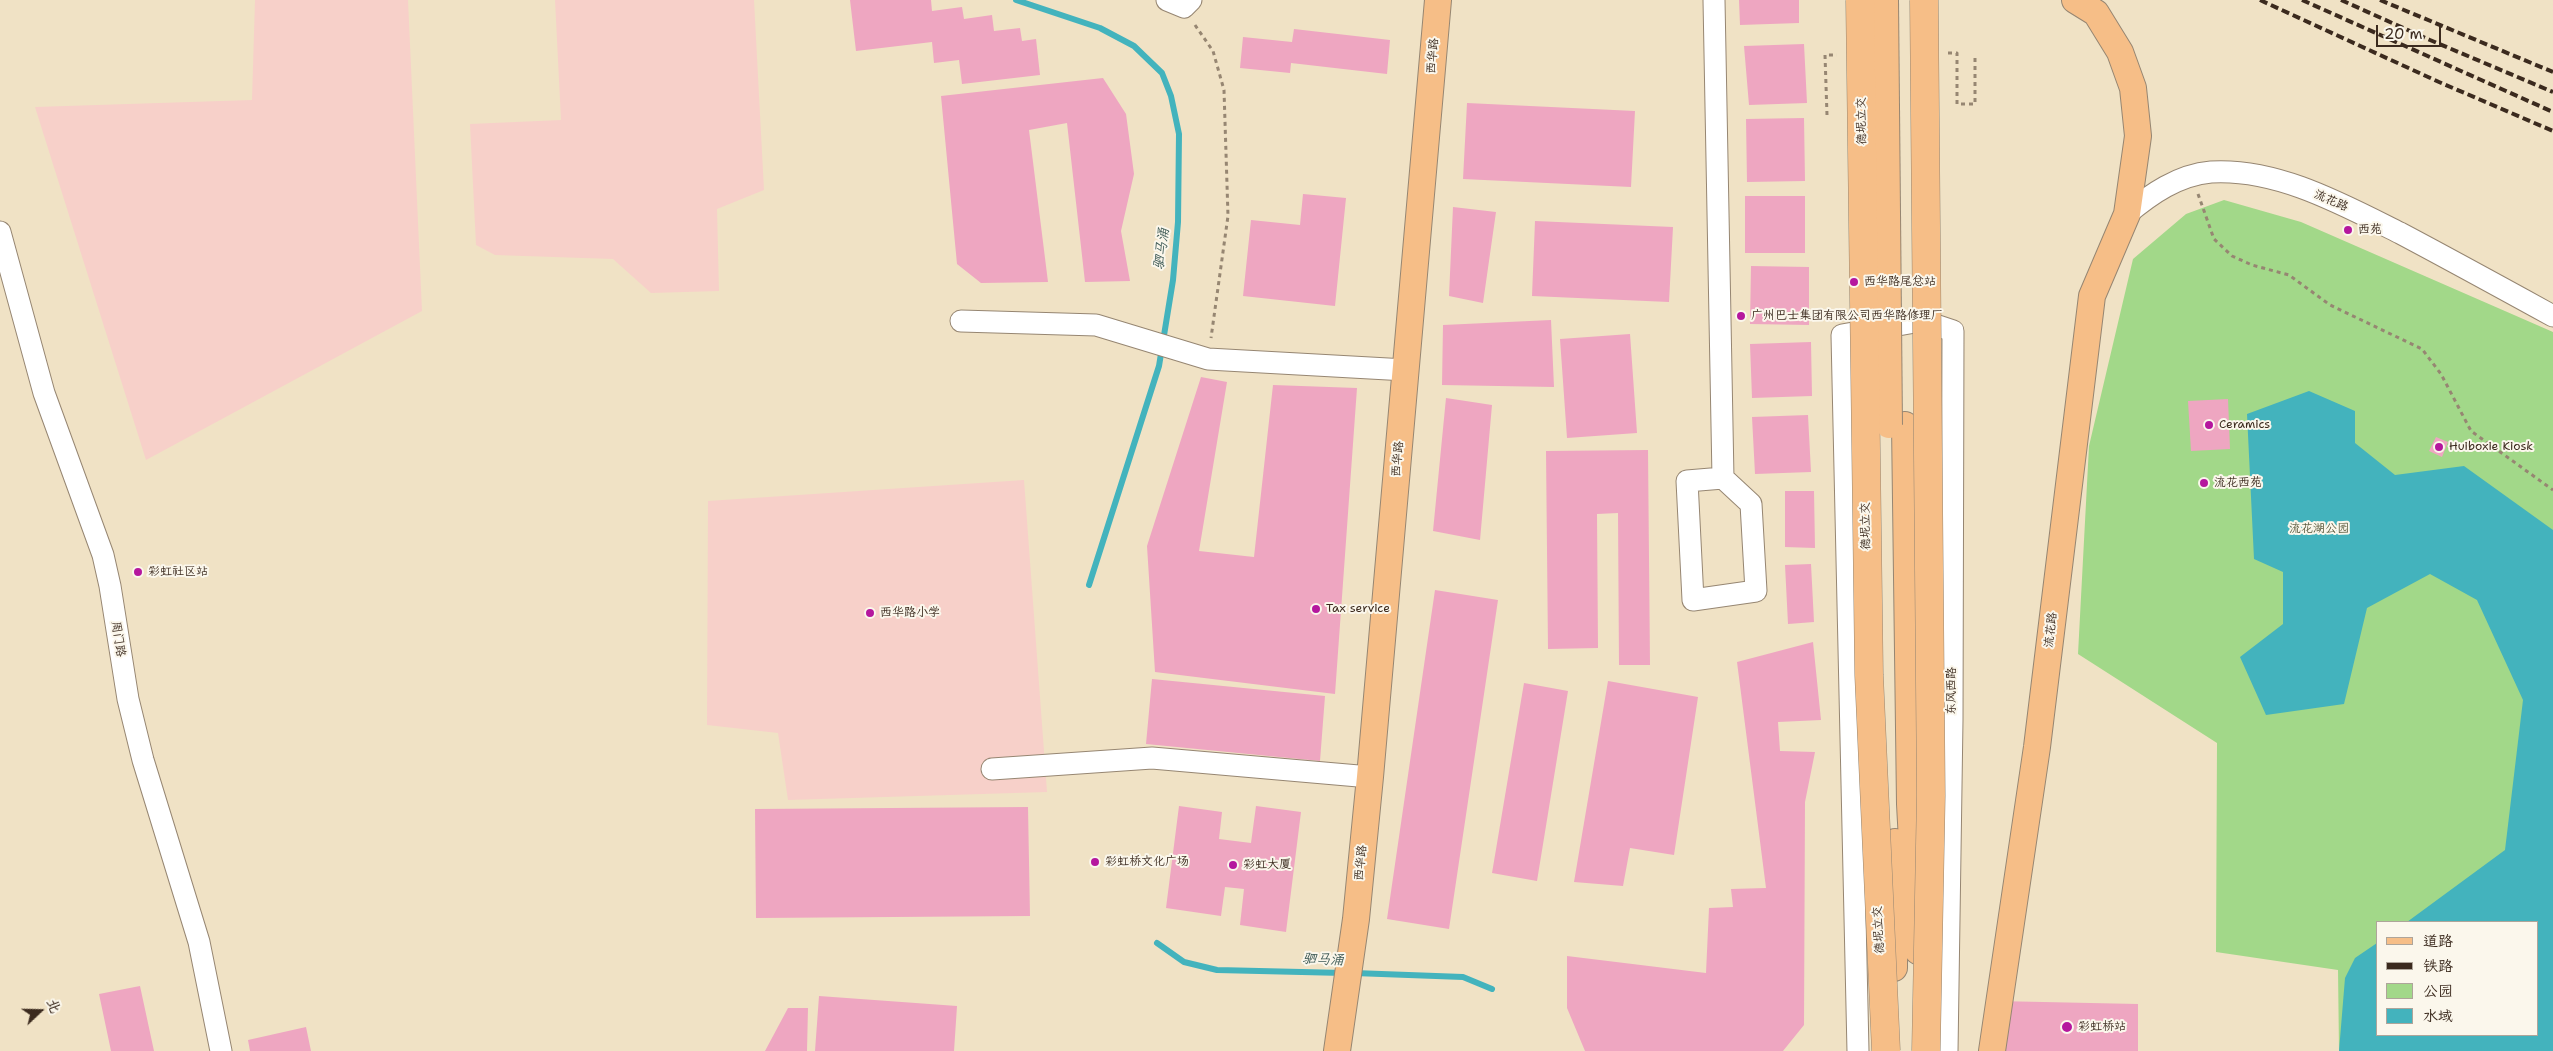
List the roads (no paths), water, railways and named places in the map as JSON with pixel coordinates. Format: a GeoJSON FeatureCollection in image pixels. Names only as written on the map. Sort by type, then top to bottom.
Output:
{"type":"FeatureCollection","features":[{"type":"Feature","properties":{"kind":"highway","name":"德坭立交"},"geometry":{"type":"LineString","coordinates":[[1860,0],[1868,665],[1885,1051]]}},
{"type":"Feature","properties":{"kind":"highway"},"geometry":{"type":"LineString","coordinates":[[1924,0],[1931,775],[1926,1051]]}},
{"type":"Feature","properties":{"kind":"main road","name":"西华路"},"geometry":{"type":"LineString","coordinates":[[1337,1051],[1356,919],[1370,777],[1438,0]]}},
{"type":"Feature","properties":{"kind":"main road","name":"德坭立交"},"geometry":{"type":"LineString","coordinates":[[1886,0],[1903,805]]}},
{"type":"Feature","properties":{"kind":"main road"},"geometry":{"type":"LineString","coordinates":[[1891,1051],[1903,805],[1902,0]]}},
{"type":"Feature","properties":{"kind":"main road","name":"流花路"},"geometry":{"type":"LineString","coordinates":[[1992,1051],[2036,747],[2092,296],[2127,214],[2138,136],[2133,88],[2120,52],[2086,7]]}},
{"type":"Feature","properties":{"kind":"main road"},"geometry":{"type":"LineString","coordinates":[[1903,805],[1919,965],[1934,1051]]}},
{"type":"Feature","properties":{"kind":"main road"},"geometry":{"type":"LineString","coordinates":[[1885,1051],[1894,1016]]}},
{"type":"Feature","properties":{"kind":"street"},"geometry":{"type":"LineString","coordinates":[[1714,0],[1723,478],[1751,504],[1756,591],[1693,600],[1687,481],[1723,478]]}},
{"type":"Feature","properties":{"kind":"street","name":"流花路"},"geometry":{"type":"LineString","coordinates":[[2127,214],[2150,195],[2177,181],[2209,172],[2244,172],[2291,184],[2373,220],[2447,257],[2553,316]]}},
{"type":"Feature","properties":{"kind":"street","name":"周门路"},"geometry":{"type":"LineString","coordinates":[[0,232],[44,393],[103,555],[110,586],[128,699],[143,760],[198,942],[221,1051]]}},
{"type":"Feature","properties":{"kind":"street"},"geometry":{"type":"LineString","coordinates":[[961,322],[1096,325],[1208,358],[1406,370]]}},
{"type":"Feature","properties":{"kind":"street","name":"东风西路"},"geometry":{"type":"LineString","coordinates":[[1858,1051],[1842,335],[1915,322],[1930,323],[1953,331],[1952,720],[1947,1051]]}},
{"type":"Feature","properties":{"kind":"street"},"geometry":{"type":"LineString","coordinates":[[992,769],[1152,758],[1370,777]]}},
{"type":"Feature","properties":{"kind":"water"},"geometry":{"type":"Polygon","coordinates":[[[2309,391],[2355,411],[2355,443],[2395,475],[2464,466],[2553,530],[2553,1051],[2339,1051],[2345,978],[2355,958],[2376,944],[2376,1036],[2538,1036],[2538,921],[2408,921],[2505,850],[2523,700],[2477,600],[2430,574],[2367,608],[2344,704],[2266,715],[2240,657],[2283,624],[2283,572],[2254,559],[2247,414],[2309,391]]]}},
{"type":"Feature","properties":{"kind":"waterway","name":"驷马涌"},"geometry":{"type":"LineString","coordinates":[[1016,0],[1100,28],[1134,46],[1162,73],[1171,96],[1179,134],[1178,222],[1173,280],[1159,366],[1089,585]]}},
{"type":"Feature","properties":{"kind":"waterway","name":"驷马涌"},"geometry":{"type":"LineString","coordinates":[[1157,943],[1184,962],[1217,970],[1344,973]]}},
{"type":"Feature","properties":{"kind":"waterway","name":"驷马涌"},"geometry":{"type":"LineString","coordinates":[[1354,973],[1463,977],[1492,989]]}},
{"type":"Feature","properties":{"kind":"railway"},"geometry":{"type":"LineString","coordinates":[[2260,0],[2439,82],[2553,131]]}},
{"type":"Feature","properties":{"kind":"railway"},"geometry":{"type":"LineString","coordinates":[[2302,0],[2553,112]]}},
{"type":"Feature","properties":{"kind":"railway"},"geometry":{"type":"LineString","coordinates":[[2341,0],[2553,92]]}},
{"type":"Feature","properties":{"kind":"railway"},"geometry":{"type":"LineString","coordinates":[[2380,0],[2553,72]]}},
{"type":"Feature","properties":{"kind":"place","name":"西苑"},"geometry":{"type":"Point","coordinates":[2348,230]}},
{"type":"Feature","properties":{"kind":"place","name":"西华路尾总站"},"geometry":{"type":"Point","coordinates":[1854,282]}},
{"type":"Feature","properties":{"kind":"place","name":"广州巴士集团有限公司西华路修理厂"},"geometry":{"type":"Point","coordinates":[1741,316]}},
{"type":"Feature","properties":{"kind":"place","name":"Ceramics"},"geometry":{"type":"Point","coordinates":[2209,425]}},
{"type":"Feature","properties":{"kind":"place","name":"Huiboxie Kiosk"},"geometry":{"type":"Point","coordinates":[2439,447]}},
{"type":"Feature","properties":{"kind":"place","name":"流花西苑"},"geometry":{"type":"Point","coordinates":[2204,483]}},
{"type":"Feature","properties":{"kind":"place","name":"彩虹社区站"},"geometry":{"type":"Point","coordinates":[138,572]}},
{"type":"Feature","properties":{"kind":"place","name":"Tax service"},"geometry":{"type":"Point","coordinates":[1316,609]}},
{"type":"Feature","properties":{"kind":"place","name":"西华路小学"},"geometry":{"type":"Point","coordinates":[870,613]}},
{"type":"Feature","properties":{"kind":"place","name":"彩虹桥文化广场"},"geometry":{"type":"Point","coordinates":[1095,862]}},
{"type":"Feature","properties":{"kind":"place","name":"彩虹大厦"},"geometry":{"type":"Point","coordinates":[1233,865]}},
{"type":"Feature","properties":{"kind":"place","name":"彩虹桥站"},"geometry":{"type":"Point","coordinates":[2067,1027]}},
{"type":"Feature","properties":{"kind":"park label","name":"流花湖公园"},"geometry":{"type":"Point","coordinates":[2319,529]}}]}
